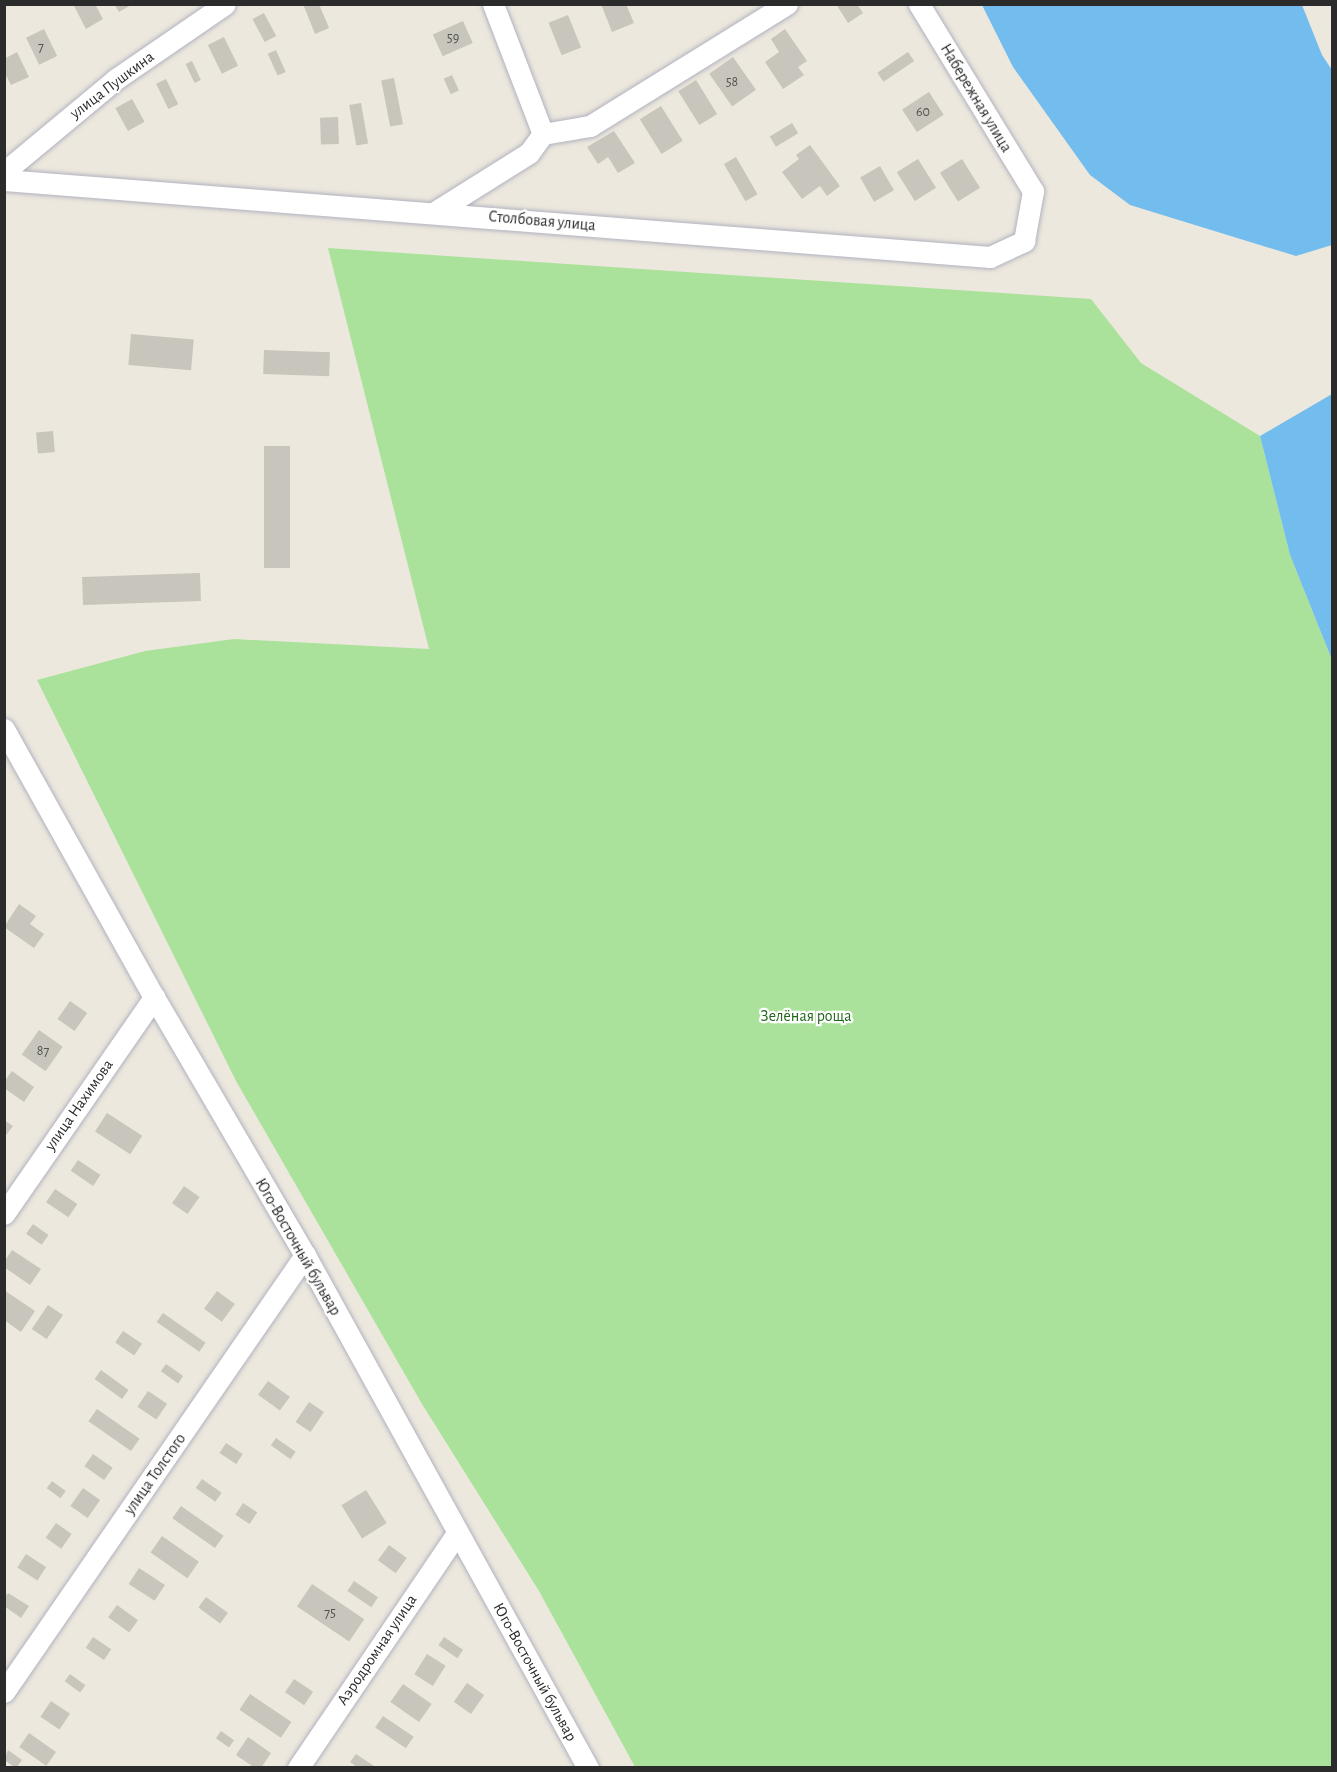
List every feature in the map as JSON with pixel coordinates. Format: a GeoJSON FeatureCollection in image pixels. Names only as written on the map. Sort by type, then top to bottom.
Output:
{"type":"FeatureCollection","features":[{"type":"Feature","properties":{"kind":"street","name":"улица Пушкина"},"geometry":{"type":"LineString","coordinates":[[4,172],[116,79],[225,4]]}},
{"type":"Feature","properties":{"kind":"street"},"geometry":{"type":"LineString","coordinates":[[493,4],[543,134]]}},
{"type":"Feature","properties":{"kind":"street"},"geometry":{"type":"LineString","coordinates":[[435,212],[530,153],[543,134],[590,126],[787,4]]}},
{"type":"Feature","properties":{"kind":"street","name":"Набережная улица"},"geometry":{"type":"LineString","coordinates":[[919,4],[1032,191]]}},
{"type":"Feature","properties":{"kind":"street","name":"Столбовая улица"},"geometry":{"type":"LineString","coordinates":[[4,180],[990,257],[1024,241],[1032,191]]}},
{"type":"Feature","properties":{"kind":"street","name":"Юго-Восточный бульвар"},"geometry":{"type":"LineString","coordinates":[[4,729],[154,997],[304,1256],[588,1767]]}},
{"type":"Feature","properties":{"kind":"street","name":"улица Нахимова"},"geometry":{"type":"LineString","coordinates":[[4,1214],[154,997]]}},
{"type":"Feature","properties":{"kind":"street","name":"улица Толстого"},"geometry":{"type":"LineString","coordinates":[[4,1692],[304,1256]]}},
{"type":"Feature","properties":{"kind":"street","name":"Аэродромная улица"},"geometry":{"type":"LineString","coordinates":[[298,1767],[457,1533]]}},
{"type":"Feature","properties":{"kind":"green space","name":"Зелёная роща"},"geometry":{"type":"Polygon","coordinates":[[[328,248],[1091,299],[1141,363],[1260,436],[1290,555],[1332,660],[1332,1767],[635,1767],[539,1591],[422,1404],[236,1081],[37,680],[145,651],[234,639],[429,649],[328,248]]]}},
{"type":"Feature","properties":{"kind":"water"},"geometry":{"type":"Polygon","coordinates":[[[982,5],[1302,5],[1322,55],[1332,70],[1332,245],[1296,256],[1130,205],[1090,175],[1013,67],[982,5]]]}},
{"type":"Feature","properties":{"kind":"water"},"geometry":{"type":"Polygon","coordinates":[[[1332,394],[1332,660],[1290,555],[1260,436],[1332,394]]]}},
{"type":"Feature","properties":{"kind":"building"},"geometry":{"type":"Polygon","coordinates":[[[73,4],[95,4],[103,19],[86,29],[73,4]]]}},
{"type":"Feature","properties":{"kind":"building"},"geometry":{"type":"Polygon","coordinates":[[[303,4],[319,4],[329,28],[315,34],[303,4]]]}},
{"type":"Feature","properties":{"kind":"building"},"geometry":{"type":"Polygon","coordinates":[[[601,4],[626,4],[634,23],[612,32],[601,4]]]}},
{"type":"Feature","properties":{"kind":"building"},"geometry":{"type":"Polygon","coordinates":[[[836,4],[857,4],[863,13],[848,23],[836,4]]]}},
{"type":"Feature","properties":{"kind":"building"},"geometry":{"type":"Polygon","coordinates":[[[115,5],[131,5],[119,12],[115,5]]]}},
{"type":"Feature","properties":{"kind":"building"},"geometry":{"type":"Polygon","coordinates":[[[264,13],[276,36],[265,42],[253,19],[264,13]]]}},
{"type":"Feature","properties":{"kind":"building"},"geometry":{"type":"Polygon","coordinates":[[[568,15],[581,47],[562,55],[549,23],[568,15]]]}},
{"type":"Feature","properties":{"kind":"building"},"geometry":{"type":"Polygon","coordinates":[[[463,21],[473,43],[443,56],[433,34],[463,21]]]}},
{"type":"Feature","properties":{"kind":"building"},"geometry":{"type":"Polygon","coordinates":[[[44,29],[57,56],[39,65],[26,38],[44,29]]]}},
{"type":"Feature","properties":{"kind":"building"},"geometry":{"type":"Polygon","coordinates":[[[785,29],[807,61],[798,67],[804,75],[783,89],[765,62],[779,52],[771,39],[785,29]]]}},
{"type":"Feature","properties":{"kind":"building"},"geometry":{"type":"Polygon","coordinates":[[[224,37],[238,66],[222,74],[208,45],[224,37]]]}},
{"type":"Feature","properties":{"kind":"building"},"geometry":{"type":"Polygon","coordinates":[[[276,50],[286,72],[278,76],[268,54],[276,50]]]}},
{"type":"Feature","properties":{"kind":"building"},"geometry":{"type":"Polygon","coordinates":[[[17,52],[29,77],[11,85],[4,72],[4,59],[17,52]]]}},
{"type":"Feature","properties":{"kind":"building"},"geometry":{"type":"Polygon","coordinates":[[[908,52],[914,61],[883,82],[877,73],[908,52]]]}},
{"type":"Feature","properties":{"kind":"building"},"geometry":{"type":"Polygon","coordinates":[[[733,57],[756,90],[732,106],[709,74],[733,57]]]}},
{"type":"Feature","properties":{"kind":"building"},"geometry":{"type":"Polygon","coordinates":[[[192,61],[201,80],[195,83],[186,64],[192,61]]]}},
{"type":"Feature","properties":{"kind":"building"},"geometry":{"type":"Polygon","coordinates":[[[452,75],[459,91],[451,94],[444,79],[452,75]]]}},
{"type":"Feature","properties":{"kind":"building"},"geometry":{"type":"Polygon","coordinates":[[[394,78],[403,124],[390,127],[381,80],[394,78]]]}},
{"type":"Feature","properties":{"kind":"building"},"geometry":{"type":"Polygon","coordinates":[[[166,79],[178,104],[168,109],[156,84],[166,79]]]}},
{"type":"Feature","properties":{"kind":"building"},"geometry":{"type":"Polygon","coordinates":[[[696,80],[717,114],[699,125],[678,91],[696,80]]]}},
{"type":"Feature","properties":{"kind":"building"},"geometry":{"type":"Polygon","coordinates":[[[929,92],[944,115],[917,132],[902,109],[929,92]]]}},
{"type":"Feature","properties":{"kind":"building"},"geometry":{"type":"Polygon","coordinates":[[[132,99],[145,122],[128,131],[115,108],[132,99]]]}},
{"type":"Feature","properties":{"kind":"building"},"geometry":{"type":"Polygon","coordinates":[[[361,103],[368,143],[356,145],[349,105],[361,103]]]}},
{"type":"Feature","properties":{"kind":"building"},"geometry":{"type":"Polygon","coordinates":[[[661,106],[683,141],[662,154],[640,119],[661,106]]]}},
{"type":"Feature","properties":{"kind":"building"},"geometry":{"type":"Polygon","coordinates":[[[338,117],[339,144],[321,145],[320,118],[338,117]]]}},
{"type":"Feature","properties":{"kind":"building"},"geometry":{"type":"Polygon","coordinates":[[[792,123],[798,133],[776,147],[770,136],[792,123]]]}},
{"type":"Feature","properties":{"kind":"building"},"geometry":{"type":"Polygon","coordinates":[[[614,131],[635,163],[618,173],[608,157],[598,164],[587,147],[614,131]]]}},
{"type":"Feature","properties":{"kind":"building"},"geometry":{"type":"Polygon","coordinates":[[[810,145],[840,186],[827,196],[820,186],[802,199],[782,172],[799,159],[796,155],[810,145]]]}},
{"type":"Feature","properties":{"kind":"building"},"geometry":{"type":"Polygon","coordinates":[[[736,157],[758,194],[745,201],[724,164],[736,157]]]}},
{"type":"Feature","properties":{"kind":"building"},"geometry":{"type":"Polygon","coordinates":[[[918,159],[936,188],[915,201],[897,172],[918,159]]]}},
{"type":"Feature","properties":{"kind":"building"},"geometry":{"type":"Polygon","coordinates":[[[962,159],[980,188],[958,202],[940,173],[962,159]]]}},
{"type":"Feature","properties":{"kind":"building"},"geometry":{"type":"Polygon","coordinates":[[[880,166],[894,190],[874,202],[860,178],[880,166]]]}},
{"type":"Feature","properties":{"kind":"building"},"geometry":{"type":"Polygon","coordinates":[[[131,334],[194,339],[191,370],[128,365],[131,334]]]}},
{"type":"Feature","properties":{"kind":"building"},"geometry":{"type":"Polygon","coordinates":[[[264,350],[330,352],[329,376],[263,374],[264,350]]]}},
{"type":"Feature","properties":{"kind":"building"},"geometry":{"type":"Polygon","coordinates":[[[53,431],[55,452],[38,453],[36,432],[53,431]]]}},
{"type":"Feature","properties":{"kind":"building"},"geometry":{"type":"Polygon","coordinates":[[[264,446],[290,446],[290,568],[264,568],[264,446]]]}},
{"type":"Feature","properties":{"kind":"building"},"geometry":{"type":"Polygon","coordinates":[[[200,573],[201,601],[83,605],[82,577],[200,573]]]}},
{"type":"Feature","properties":{"kind":"building"},"geometry":{"type":"Polygon","coordinates":[[[19,904],[36,916],[30,924],[44,934],[34,948],[4,927],[19,904]]]}},
{"type":"Feature","properties":{"kind":"building"},"geometry":{"type":"Polygon","coordinates":[[[70,1001],[87,1013],[75,1031],[57,1019],[70,1001]]]}},
{"type":"Feature","properties":{"kind":"building"},"geometry":{"type":"Polygon","coordinates":[[[39,1030],[63,1047],[46,1071],[22,1055],[39,1030]]]}},
{"type":"Feature","properties":{"kind":"building"},"geometry":{"type":"Polygon","coordinates":[[[12,1071],[34,1087],[24,1102],[4,1088],[4,1082],[12,1071]]]}},
{"type":"Feature","properties":{"kind":"building"},"geometry":{"type":"Polygon","coordinates":[[[107,1113],[142,1136],[130,1154],[95,1131],[107,1113]]]}},
{"type":"Feature","properties":{"kind":"building"},"geometry":{"type":"Polygon","coordinates":[[[4,1120],[13,1126],[4,1138],[4,1120]]]}},
{"type":"Feature","properties":{"kind":"building"},"geometry":{"type":"Polygon","coordinates":[[[78,1160],[100,1175],[93,1186],[71,1171],[78,1160]]]}},
{"type":"Feature","properties":{"kind":"building"},"geometry":{"type":"Polygon","coordinates":[[[184,1186],[200,1197],[188,1214],[172,1203],[184,1186]]]}},
{"type":"Feature","properties":{"kind":"building"},"geometry":{"type":"Polygon","coordinates":[[[55,1189],[77,1204],[68,1217],[46,1202],[55,1189]]]}},
{"type":"Feature","properties":{"kind":"building"},"geometry":{"type":"Polygon","coordinates":[[[33,1224],[49,1235],[42,1245],[26,1234],[33,1224]]]}},
{"type":"Feature","properties":{"kind":"building"},"geometry":{"type":"Polygon","coordinates":[[[12,1250],[41,1269],[30,1285],[4,1267],[4,1262],[12,1250]]]}},
{"type":"Feature","properties":{"kind":"building"},"geometry":{"type":"Polygon","coordinates":[[[4,1290],[35,1311],[21,1332],[4,1320],[4,1290]]]}},
{"type":"Feature","properties":{"kind":"building"},"geometry":{"type":"Polygon","coordinates":[[[217,1291],[235,1304],[222,1322],[204,1309],[217,1291]]]}},
{"type":"Feature","properties":{"kind":"building"},"geometry":{"type":"Polygon","coordinates":[[[48,1305],[63,1315],[47,1339],[32,1329],[48,1305]]]}},
{"type":"Feature","properties":{"kind":"building"},"geometry":{"type":"Polygon","coordinates":[[[163,1313],[206,1343],[199,1352],[157,1322],[163,1313]]]}},
{"type":"Feature","properties":{"kind":"building"},"geometry":{"type":"Polygon","coordinates":[[[123,1331],[142,1344],[134,1355],[115,1343],[123,1331]]]}},
{"type":"Feature","properties":{"kind":"building"},"geometry":{"type":"Polygon","coordinates":[[[166,1364],[183,1376],[178,1383],[161,1371],[166,1364]]]}},
{"type":"Feature","properties":{"kind":"building"},"geometry":{"type":"Polygon","coordinates":[[[101,1370],[129,1390],[122,1399],[95,1379],[101,1370]]]}},
{"type":"Feature","properties":{"kind":"building"},"geometry":{"type":"Polygon","coordinates":[[[268,1381],[290,1397],[280,1411],[258,1395],[268,1381]]]}},
{"type":"Feature","properties":{"kind":"building"},"geometry":{"type":"Polygon","coordinates":[[[148,1391],[167,1404],[156,1420],[137,1407],[148,1391]]]}},
{"type":"Feature","properties":{"kind":"building"},"geometry":{"type":"Polygon","coordinates":[[[309,1402],[324,1412],[311,1432],[296,1422],[309,1402]]]}},
{"type":"Feature","properties":{"kind":"building"},"geometry":{"type":"Polygon","coordinates":[[[97,1409],[140,1439],[131,1451],[88,1421],[97,1409]]]}},
{"type":"Feature","properties":{"kind":"building"},"geometry":{"type":"Polygon","coordinates":[[[276,1438],[296,1452],[290,1459],[271,1445],[276,1438]]]}},
{"type":"Feature","properties":{"kind":"building"},"geometry":{"type":"Polygon","coordinates":[[[226,1443],[243,1454],[236,1464],[219,1453],[226,1443]]]}},
{"type":"Feature","properties":{"kind":"building"},"geometry":{"type":"Polygon","coordinates":[[[93,1454],[113,1468],[104,1480],[84,1466],[93,1454]]]}},
{"type":"Feature","properties":{"kind":"building"},"geometry":{"type":"Polygon","coordinates":[[[202,1479],[222,1493],[215,1502],[196,1488],[202,1479]]]}},
{"type":"Feature","properties":{"kind":"building"},"geometry":{"type":"Polygon","coordinates":[[[52,1481],[66,1491],[60,1498],[47,1488],[52,1481]]]}},
{"type":"Feature","properties":{"kind":"building"},"geometry":{"type":"Polygon","coordinates":[[[83,1488],[100,1500],[88,1518],[70,1506],[83,1488]]]}},
{"type":"Feature","properties":{"kind":"building"},"geometry":{"type":"Polygon","coordinates":[[[366,1490],[387,1523],[362,1538],[341,1505],[366,1490]]]}},
{"type":"Feature","properties":{"kind":"building"},"geometry":{"type":"Polygon","coordinates":[[[243,1503],[257,1512],[250,1524],[235,1515],[243,1503]]]}},
{"type":"Feature","properties":{"kind":"building"},"geometry":{"type":"Polygon","coordinates":[[[181,1506],[224,1536],[215,1548],[172,1518],[181,1506]]]}},
{"type":"Feature","properties":{"kind":"building"},"geometry":{"type":"Polygon","coordinates":[[[56,1523],[72,1534],[61,1549],[46,1538],[56,1523]]]}},
{"type":"Feature","properties":{"kind":"building"},"geometry":{"type":"Polygon","coordinates":[[[162,1536],[199,1562],[187,1578],[151,1552],[162,1536]]]}},
{"type":"Feature","properties":{"kind":"building"},"geometry":{"type":"Polygon","coordinates":[[[389,1545],[407,1558],[396,1573],[378,1560],[389,1545]]]}},
{"type":"Feature","properties":{"kind":"building"},"geometry":{"type":"Polygon","coordinates":[[[26,1554],[46,1567],[37,1580],[17,1567],[26,1554]]]}},
{"type":"Feature","properties":{"kind":"building"},"geometry":{"type":"Polygon","coordinates":[[[139,1568],[165,1585],[155,1601],[129,1584],[139,1568]]]}},
{"type":"Feature","properties":{"kind":"building"},"geometry":{"type":"Polygon","coordinates":[[[354,1581],[378,1597],[371,1607],[347,1591],[354,1581]]]}},
{"type":"Feature","properties":{"kind":"building"},"geometry":{"type":"Polygon","coordinates":[[[312,1584],[364,1619],[349,1642],[297,1606],[312,1584]]]}},
{"type":"Feature","properties":{"kind":"building"},"geometry":{"type":"Polygon","coordinates":[[[8,1593],[29,1606],[21,1618],[4,1606],[4,1598],[8,1593]]]}},
{"type":"Feature","properties":{"kind":"building"},"geometry":{"type":"Polygon","coordinates":[[[206,1597],[228,1613],[220,1623],[198,1608],[206,1597]]]}},
{"type":"Feature","properties":{"kind":"building"},"geometry":{"type":"Polygon","coordinates":[[[117,1605],[138,1620],[129,1632],[108,1617],[117,1605]]]}},
{"type":"Feature","properties":{"kind":"building"},"geometry":{"type":"Polygon","coordinates":[[[93,1637],[111,1649],[104,1660],[86,1648],[93,1637]]]}},
{"type":"Feature","properties":{"kind":"building"},"geometry":{"type":"Polygon","coordinates":[[[444,1637],[463,1650],[457,1658],[438,1645],[444,1637]]]}},
{"type":"Feature","properties":{"kind":"building"},"geometry":{"type":"Polygon","coordinates":[[[427,1654],[446,1666],[433,1686],[414,1674],[427,1654]]]}},
{"type":"Feature","properties":{"kind":"building"},"geometry":{"type":"Polygon","coordinates":[[[70,1674],[85,1685],[80,1692],[65,1681],[70,1674]]]}},
{"type":"Feature","properties":{"kind":"building"},"geometry":{"type":"Polygon","coordinates":[[[294,1679],[313,1692],[304,1705],[285,1692],[294,1679]]]}},
{"type":"Feature","properties":{"kind":"building"},"geometry":{"type":"Polygon","coordinates":[[[467,1683],[484,1695],[471,1714],[454,1702],[467,1683]]]}},
{"type":"Feature","properties":{"kind":"building"},"geometry":{"type":"Polygon","coordinates":[[[403,1684],[432,1704],[419,1722],[390,1702],[403,1684]]]}},
{"type":"Feature","properties":{"kind":"building"},"geometry":{"type":"Polygon","coordinates":[[[250,1694],[291,1722],[281,1738],[239,1710],[250,1694]]]}},
{"type":"Feature","properties":{"kind":"building"},"geometry":{"type":"Polygon","coordinates":[[[51,1701],[70,1714],[59,1730],[40,1717],[51,1701]]]}},
{"type":"Feature","properties":{"kind":"building"},"geometry":{"type":"Polygon","coordinates":[[[383,1716],[414,1737],[406,1748],[375,1728],[383,1716]]]}},
{"type":"Feature","properties":{"kind":"building"},"geometry":{"type":"Polygon","coordinates":[[[221,1731],[234,1740],[229,1748],[216,1738],[221,1731]]]}},
{"type":"Feature","properties":{"kind":"building"},"geometry":{"type":"Polygon","coordinates":[[[29,1733],[56,1752],[46,1766],[19,1747],[29,1733]]]}},
{"type":"Feature","properties":{"kind":"building"},"geometry":{"type":"Polygon","coordinates":[[[248,1737],[271,1753],[261,1768],[255,1768],[236,1755],[248,1737]]]}},
{"type":"Feature","properties":{"kind":"building"},"geometry":{"type":"Polygon","coordinates":[[[8,1750],[22,1760],[16,1768],[4,1760],[8,1750]]]}},
{"type":"Feature","properties":{"kind":"building"},"geometry":{"type":"Polygon","coordinates":[[[356,1754],[377,1768],[358,1768],[350,1762],[356,1754]]]}}]}
